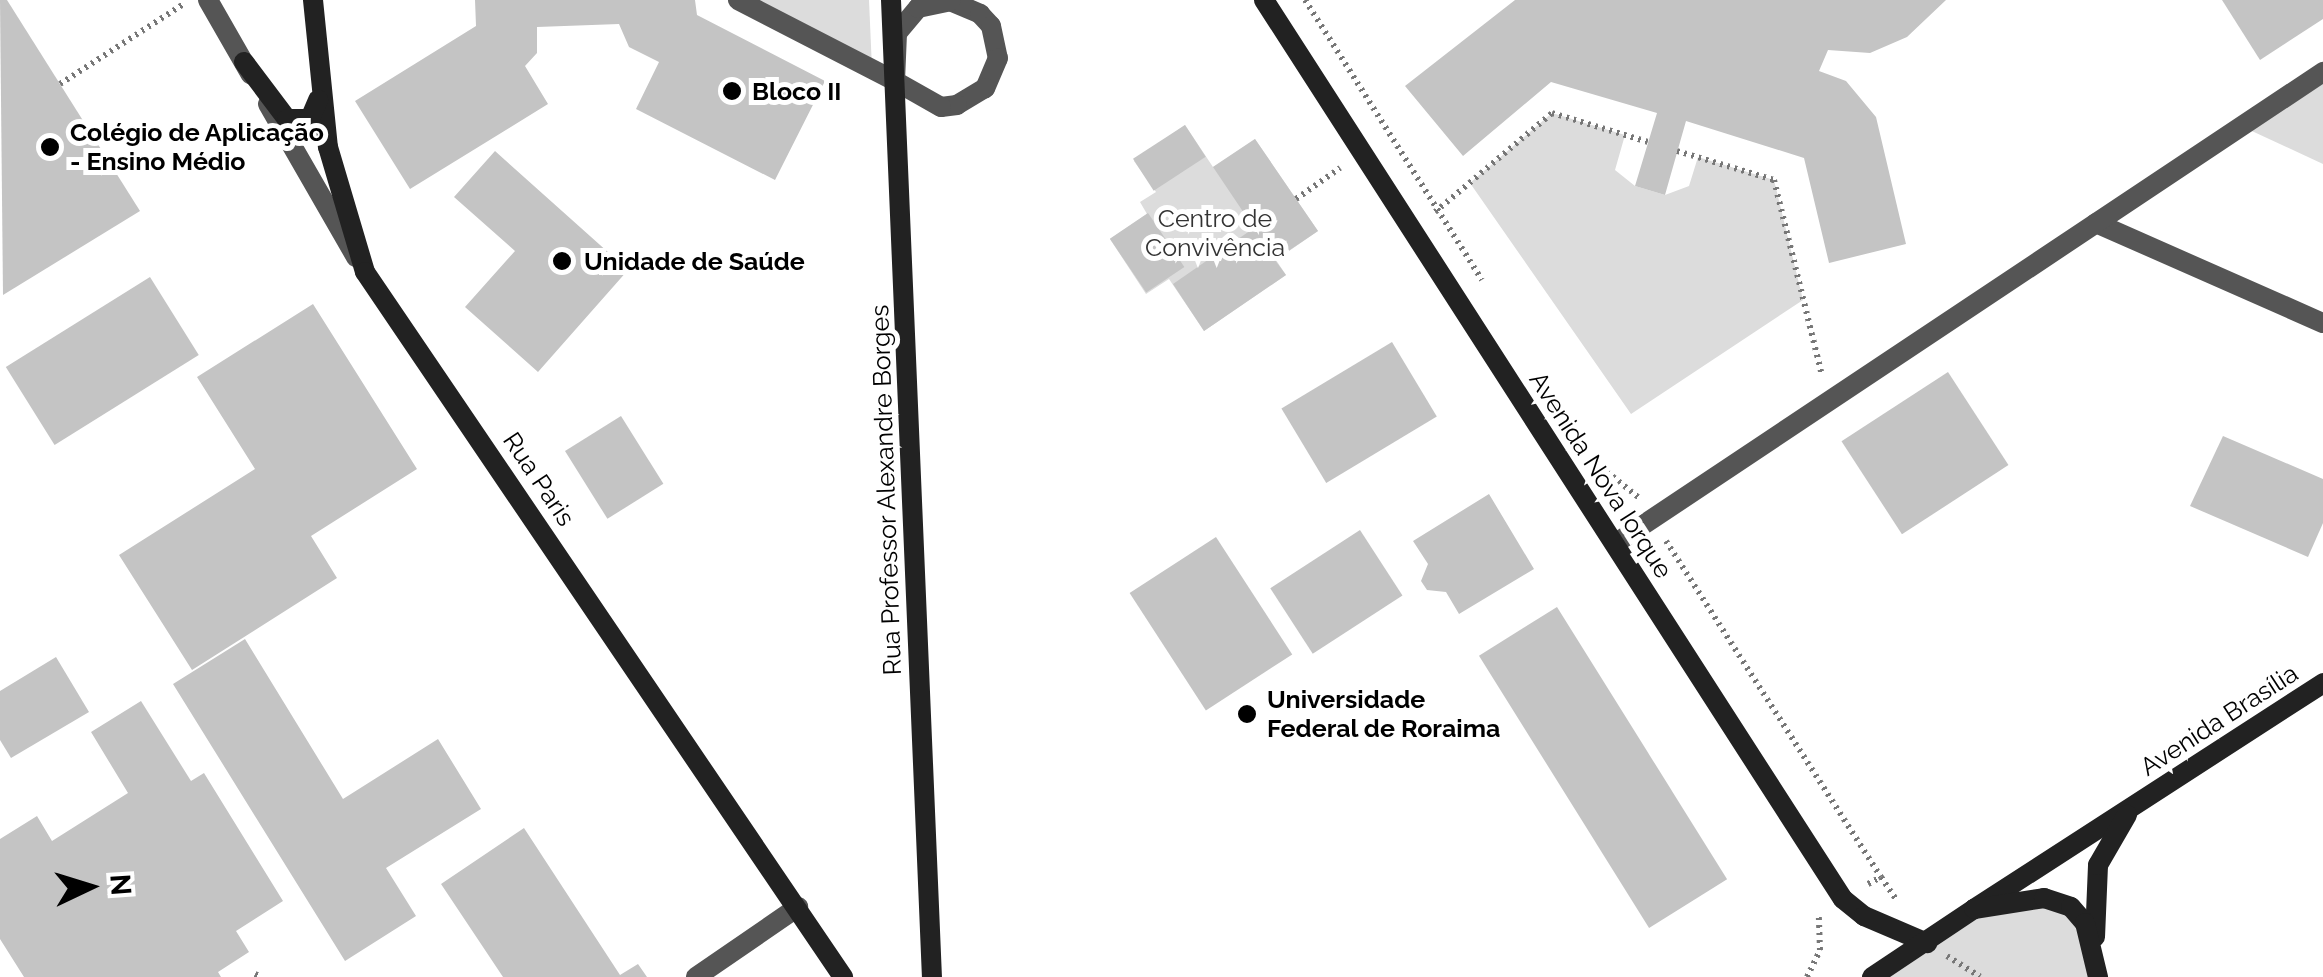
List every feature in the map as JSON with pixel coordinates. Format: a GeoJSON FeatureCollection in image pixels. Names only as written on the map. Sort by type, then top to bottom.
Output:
{"type":"FeatureCollection","features":[{"type":"Feature","properties":{"kind":"street","name":"Rua Paris"},"geometry":{"type":"LineString","coordinates":[[208,0],[365,272],[844,977]]}},
{"type":"Feature","properties":{"kind":"street"},"geometry":{"type":"LineString","coordinates":[[244,62],[281,114],[295,121],[316,114],[313,0]]}},
{"type":"Feature","properties":{"kind":"street"},"geometry":{"type":"LineString","coordinates":[[738,0],[941,106],[973,99],[994,74],[990,26],[966,5],[918,8],[897,33],[894,81]]}},
{"type":"Feature","properties":{"kind":"street","name":"Rua Professor Alexandre Borges"},"geometry":{"type":"LineString","coordinates":[[891,0],[932,977]]}},
{"type":"Feature","properties":{"kind":"street","name":"Avenida Nova Iorque"},"geometry":{"type":"LineString","coordinates":[[1264,0],[1844,899],[1864,916],[1927,943]]}},
{"type":"Feature","properties":{"kind":"street"},"geometry":{"type":"LineString","coordinates":[[315,67],[334,180],[365,272]]}},
{"type":"Feature","properties":{"kind":"street"},"geometry":{"type":"LineString","coordinates":[[1616,543],[2323,72]]}},
{"type":"Feature","properties":{"kind":"street"},"geometry":{"type":"LineString","coordinates":[[2096,223],[2323,324]]}},
{"type":"Feature","properties":{"kind":"street","name":"Avenida Brasília"},"geometry":{"type":"LineString","coordinates":[[1872,977],[2323,683]]}},
{"type":"Feature","properties":{"kind":"street","name":"Avenida Brasília"},"geometry":{"type":"LineString","coordinates":[[2098,977],[2098,865],[2105,843],[2142,799]]}},
{"type":"Feature","properties":{"kind":"street"},"geometry":{"type":"LineString","coordinates":[[1974,909],[2044,898],[2071,907],[2095,944]]}},
{"type":"Feature","properties":{"kind":"street"},"geometry":{"type":"LineString","coordinates":[[696,977],[798,907]]}},
{"type":"Feature","properties":{"kind":"path"},"geometry":{"type":"LineString","coordinates":[[60,84],[189,0]]}},
{"type":"Feature","properties":{"kind":"path"},"geometry":{"type":"LineString","coordinates":[[1305,0],[1490,292]]}},
{"type":"Feature","properties":{"kind":"path"},"geometry":{"type":"LineString","coordinates":[[1413,231],[1552,112],[1648,142]]}},
{"type":"Feature","properties":{"kind":"path"},"geometry":{"type":"LineString","coordinates":[[1677,151],[1774,180],[1829,401]]}},
{"type":"Feature","properties":{"kind":"path"},"geometry":{"type":"LineString","coordinates":[[1296,199],[1362,152]]}},
{"type":"Feature","properties":{"kind":"path"},"geometry":{"type":"LineString","coordinates":[[1590,453],[1634,491],[1881,877]]}},
{"type":"Feature","properties":{"kind":"green space"},"geometry":{"type":"Polygon","coordinates":[[[738,0],[869,0],[872,69],[738,0]]]}},
{"type":"Feature","properties":{"kind":"green space"},"geometry":{"type":"Polygon","coordinates":[[[2323,72],[2323,164],[2241,126],[2323,72]]]}},
{"type":"Feature","properties":{"kind":"green space"},"geometry":{"type":"Polygon","coordinates":[[[1552,113],[1625,135],[1615,170],[1635,186],[1665,195],[1689,186],[1698,157],[1774,180],[1803,300],[1631,414],[1470,183],[1552,113]]]}},
{"type":"Feature","properties":{"kind":"green space","name":"Centro de Convivência"},"geometry":{"type":"Polygon","coordinates":[[[1185,125],[1213,167],[1255,139],[1318,231],[1276,260],[1286,275],[1204,331],[1169,279],[1146,294],[1110,239],[1147,214],[1140,202],[1156,192],[1134,161],[1185,125]]]}},
{"type":"Feature","properties":{"kind":"green space"},"geometry":{"type":"Polygon","coordinates":[[[2071,907],[2098,977],[1873,977],[1974,909],[2071,907]]]}},
{"type":"Feature","properties":{"kind":"building","name":"Colégio de Aplicação - Ensino Médio"},"geometry":{"type":"Polygon","coordinates":[[[0,0],[7,0],[140,211],[3,295],[0,0]]]}},
{"type":"Feature","properties":{"kind":"building","name":"Bloco II"},"geometry":{"type":"Polygon","coordinates":[[[475,0],[695,0],[697,15],[825,81],[775,180],[636,109],[659,62],[629,47],[619,24],[537,27],[537,53],[525,66],[548,104],[410,189],[355,101],[476,26],[475,0]]]}},
{"type":"Feature","properties":{"kind":"building"},"geometry":{"type":"Polygon","coordinates":[[[1515,0],[1946,0],[1907,37],[1870,53],[1828,50],[1819,71],[1846,81],[1876,117],[1906,244],[1829,263],[1804,158],[1686,121],[1665,195],[1635,186],[1657,113],[1551,82],[1463,156],[1405,86],[1515,0]]]}},
{"type":"Feature","properties":{"kind":"building"},"geometry":{"type":"Polygon","coordinates":[[[2222,0],[2323,0],[2323,19],[2260,60],[2222,0]]]}},
{"type":"Feature","properties":{"kind":"building"},"geometry":{"type":"Polygon","coordinates":[[[1185,125],[1206,157],[1154,191],[1133,159],[1185,125]]]}},
{"type":"Feature","properties":{"kind":"building"},"geometry":{"type":"Polygon","coordinates":[[[1255,139],[1318,231],[1275,260],[1286,275],[1204,331],[1173,284],[1254,228],[1213,167],[1255,139]]]}},
{"type":"Feature","properties":{"kind":"building","name":"Unidade de Saúde"},"geometry":{"type":"Polygon","coordinates":[[[495,151],[628,270],[538,372],[465,307],[515,251],[454,197],[495,151]]]}},
{"type":"Feature","properties":{"kind":"building"},"geometry":{"type":"Polygon","coordinates":[[[1148,213],[1184,267],[1146,293],[1110,239],[1148,213]]]}},
{"type":"Feature","properties":{"kind":"building"},"geometry":{"type":"Polygon","coordinates":[[[150,277],[199,355],[55,445],[6,367],[150,277]]]}},
{"type":"Feature","properties":{"kind":"building"},"geometry":{"type":"Polygon","coordinates":[[[313,304],[417,469],[311,536],[337,578],[192,670],[119,555],[255,469],[197,377],[313,304]]]}},
{"type":"Feature","properties":{"kind":"building"},"geometry":{"type":"Polygon","coordinates":[[[1392,342],[1437,417],[1326,483],[1281,408],[1392,342]]]}},
{"type":"Feature","properties":{"kind":"building"},"geometry":{"type":"Polygon","coordinates":[[[1948,372],[2008,465],[1902,534],[1841,441],[1948,372]]]}},
{"type":"Feature","properties":{"kind":"building"},"geometry":{"type":"Polygon","coordinates":[[[621,416],[663,484],[607,519],[565,451],[621,416]]]}},
{"type":"Feature","properties":{"kind":"building"},"geometry":{"type":"Polygon","coordinates":[[[2223,436],[2323,479],[2323,523],[2308,557],[2190,506],[2223,436]]]}},
{"type":"Feature","properties":{"kind":"building"},"geometry":{"type":"Polygon","coordinates":[[[1489,494],[1534,569],[1459,614],[1446,592],[1427,590],[1421,581],[1428,564],[1413,541],[1489,494]]]}},
{"type":"Feature","properties":{"kind":"building"},"geometry":{"type":"Polygon","coordinates":[[[1360,530],[1402,595],[1313,654],[1270,588],[1360,530]]]}},
{"type":"Feature","properties":{"kind":"building"},"geometry":{"type":"Polygon","coordinates":[[[1216,537],[1292,654],[1206,711],[1130,593],[1216,537]]]}},
{"type":"Feature","properties":{"kind":"building"},"geometry":{"type":"Polygon","coordinates":[[[1557,607],[1727,879],[1649,928],[1479,656],[1557,607]]]}},
{"type":"Feature","properties":{"kind":"building"},"geometry":{"type":"Polygon","coordinates":[[[245,639],[343,799],[438,739],[481,809],[386,868],[416,916],[345,961],[173,684],[245,639]]]}},
{"type":"Feature","properties":{"kind":"building"},"geometry":{"type":"Polygon","coordinates":[[[56,657],[89,712],[11,758],[0,740],[0,691],[56,657]]]}},
{"type":"Feature","properties":{"kind":"building"},"geometry":{"type":"Polygon","coordinates":[[[141,701],[191,781],[204,773],[283,901],[236,931],[249,952],[218,972],[221,977],[24,977],[0,939],[0,839],[37,816],[52,841],[128,793],[91,732],[141,701]]]}},
{"type":"Feature","properties":{"kind":"building"},"geometry":{"type":"Polygon","coordinates":[[[524,828],[620,975],[638,964],[647,977],[503,977],[441,884],[524,828]]]}},
{"type":"Feature","properties":{"kind":"place","name":"Bloco II"},"geometry":{"type":"Point","coordinates":[732,91]}},
{"type":"Feature","properties":{"kind":"place","name":"Colégio de Aplicação - Ensino Médio"},"geometry":{"type":"Point","coordinates":[50,147]}},
{"type":"Feature","properties":{"kind":"place","name":"Unidade de Saúde"},"geometry":{"type":"Point","coordinates":[562,261]}},
{"type":"Feature","properties":{"kind":"place","name":"Universidade Federal de Roraima"},"geometry":{"type":"Point","coordinates":[1247,714]}}]}
